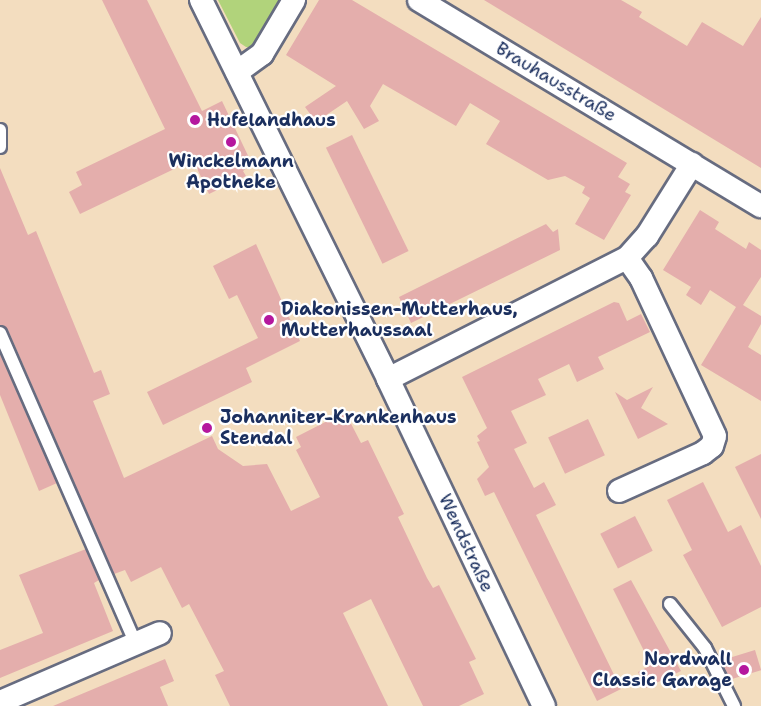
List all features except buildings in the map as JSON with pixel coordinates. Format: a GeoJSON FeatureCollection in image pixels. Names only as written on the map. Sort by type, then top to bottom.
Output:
{"type":"FeatureCollection","features":[{"type":"Feature","properties":{"kind":"street","name":"Wendstraße"},"geometry":{"type":"LineString","coordinates":[[201,0],[388,380],[544,706]]}},
{"type":"Feature","properties":{"kind":"street"},"geometry":{"type":"LineString","coordinates":[[237,72],[262,54],[294,0]]}},
{"type":"Feature","properties":{"kind":"street","name":"Brauhausstraße"},"geometry":{"type":"LineString","coordinates":[[419,0],[761,206]]}},
{"type":"Feature","properties":{"kind":"street"},"geometry":{"type":"LineString","coordinates":[[388,380],[627,258],[647,236],[692,164]]}},
{"type":"Feature","properties":{"kind":"street"},"geometry":{"type":"LineString","coordinates":[[619,490],[703,453],[712,446],[715,436],[646,288],[627,258]]}},
{"type":"Feature","properties":{"kind":"street"},"geometry":{"type":"LineString","coordinates":[[0,702],[137,646],[160,633]]}},
{"type":"Feature","properties":{"kind":"lane"},"geometry":{"type":"LineString","coordinates":[[0,130],[0,147]]}},
{"type":"Feature","properties":{"kind":"lane"},"geometry":{"type":"LineString","coordinates":[[0,333],[137,646]]}},
{"type":"Feature","properties":{"kind":"lane"},"geometry":{"type":"LineString","coordinates":[[670,604],[705,648],[734,706]]}},
{"type":"Feature","properties":{"kind":"green space"},"geometry":{"type":"Polygon","coordinates":[[[218,0],[284,0],[254,47],[246,47],[240,43],[218,0]]]}},
{"type":"Feature","properties":{"kind":"place","name":"Hufelandhaus"},"geometry":{"type":"Point","coordinates":[195,120]}},
{"type":"Feature","properties":{"kind":"place","name":"Winckelmann Apotheke"},"geometry":{"type":"Point","coordinates":[231,142]}},
{"type":"Feature","properties":{"kind":"place","name":"Diakonissen-Mutterhaus, Mutterhaussaal"},"geometry":{"type":"Point","coordinates":[269,320]}},
{"type":"Feature","properties":{"kind":"place","name":"Johanniter-Krankenhaus Stendal"},"geometry":{"type":"Point","coordinates":[207,428]}},
{"type":"Feature","properties":{"kind":"place","name":"Nordwall Classic Garage"},"geometry":{"type":"Point","coordinates":[744,670]}}]}
